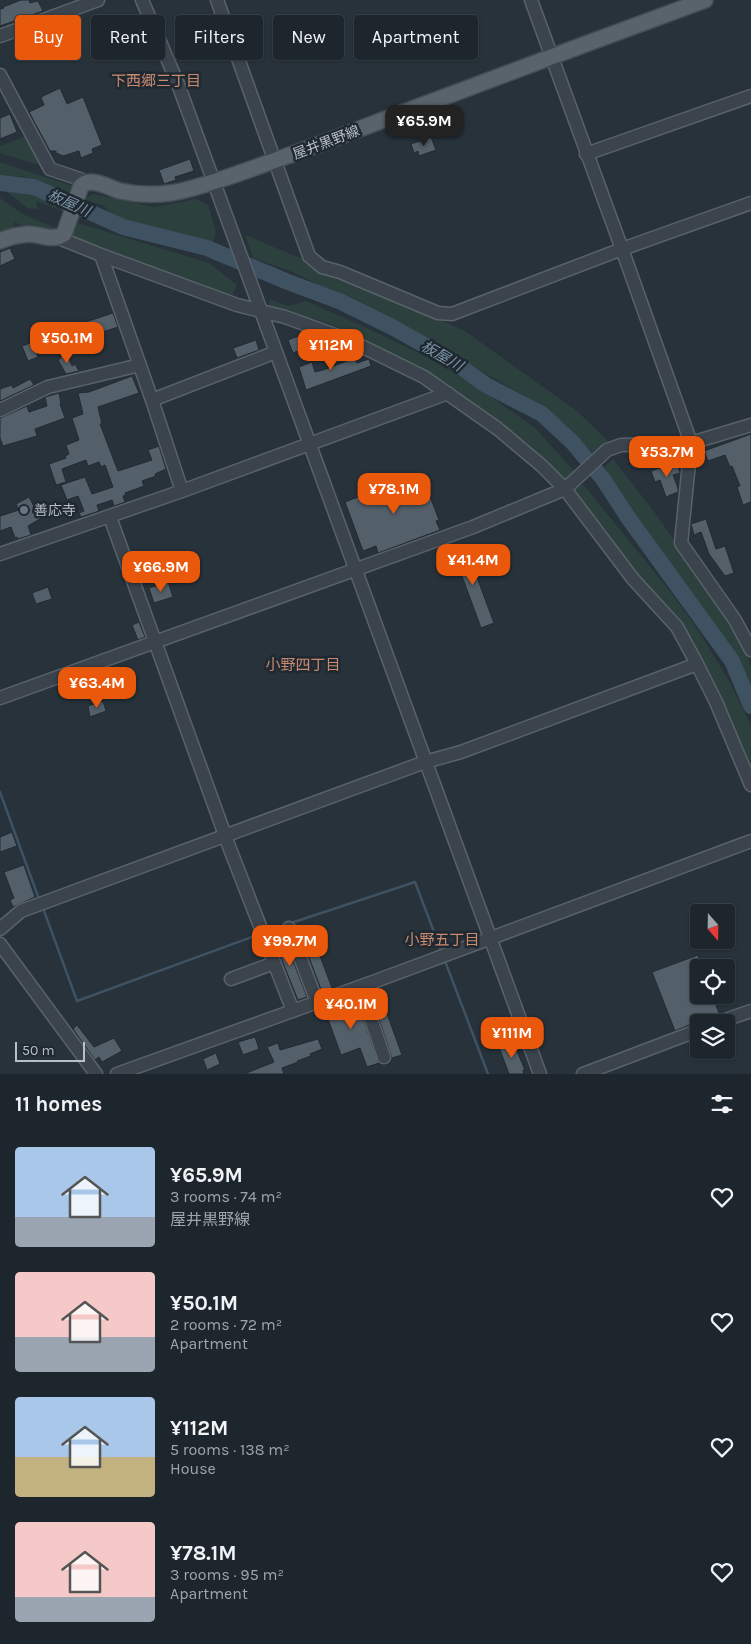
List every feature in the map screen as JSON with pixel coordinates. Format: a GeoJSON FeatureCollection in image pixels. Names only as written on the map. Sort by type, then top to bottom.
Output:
{"type":"FeatureCollection","features":[{"type":"Feature","properties":{"kind":"main road","name":"屋井黒野線"},"geometry":{"type":"LineString","coordinates":[[83,184],[90,182],[147,196],[193,189],[276,161],[551,56],[705,0]]}},
{"type":"Feature","properties":{"kind":"main road"},"geometry":{"type":"LineString","coordinates":[[0,241],[19,235],[31,234],[53,238],[61,236],[83,184]]}},
{"type":"Feature","properties":{"kind":"street"},"geometry":{"type":"LineString","coordinates":[[0,36],[98,0]]}},
{"type":"Feature","properties":{"kind":"street"},"geometry":{"type":"LineString","coordinates":[[142,0],[178,84],[226,220],[540,1074]]}},
{"type":"Feature","properties":{"kind":"street"},"geometry":{"type":"LineString","coordinates":[[217,0],[309,256],[322,267],[340,272],[438,313],[452,314],[622,249],[751,204]]}},
{"type":"Feature","properties":{"kind":"street"},"geometry":{"type":"LineString","coordinates":[[531,0],[691,443],[681,542],[735,620],[751,650]]}},
{"type":"Feature","properties":{"kind":"street"},"geometry":{"type":"LineString","coordinates":[[0,75],[50,169],[80,179],[83,184]]}},
{"type":"Feature","properties":{"kind":"street"},"geometry":{"type":"LineString","coordinates":[[586,154],[751,96]]}},
{"type":"Feature","properties":{"kind":"street"},"geometry":{"type":"LineString","coordinates":[[61,236],[101,255],[237,305],[259,308],[349,340],[424,377],[498,429],[567,486],[632,579],[676,627],[716,702],[751,785]]}},
{"type":"Feature","properties":{"kind":"street"},"geometry":{"type":"LineString","coordinates":[[101,255],[182,491]]}},
{"type":"Feature","properties":{"kind":"street"},"geometry":{"type":"LineString","coordinates":[[152,400],[276,352]]}},
{"type":"Feature","properties":{"kind":"street"},"geometry":{"type":"LineString","coordinates":[[0,410],[48,387],[140,365]]}},
{"type":"Feature","properties":{"kind":"street"},"geometry":{"type":"LineString","coordinates":[[0,554],[182,491],[448,393]]}},
{"type":"Feature","properties":{"kind":"street"},"geometry":{"type":"LineString","coordinates":[[0,698],[355,568],[473,527],[567,486],[607,450],[621,445],[691,443],[751,425]]}},
{"type":"Feature","properties":{"kind":"street"},"geometry":{"type":"LineString","coordinates":[[110,516],[226,835],[293,1011]]}},
{"type":"Feature","properties":{"kind":"street"},"geometry":{"type":"LineString","coordinates":[[0,929],[21,911],[425,762],[461,752],[697,664]]}},
{"type":"Feature","properties":{"kind":"street"},"geometry":{"type":"LineString","coordinates":[[116,1074],[360,987],[751,842]]}},
{"type":"Feature","properties":{"kind":"street"},"geometry":{"type":"LineString","coordinates":[[289,928],[317,1002]]}},
{"type":"Feature","properties":{"kind":"street"},"geometry":{"type":"LineString","coordinates":[[0,944],[96,1074]]}},
{"type":"Feature","properties":{"kind":"street"},"geometry":{"type":"LineString","coordinates":[[232,979],[274,963]]}},
{"type":"Feature","properties":{"kind":"street"},"geometry":{"type":"LineString","coordinates":[[360,987],[384,1057]]}},
{"type":"Feature","properties":{"kind":"street"},"geometry":{"type":"LineString","coordinates":[[735,1016],[751,1011]]}},
{"type":"Feature","properties":{"kind":"street"},"geometry":{"type":"LineString","coordinates":[[583,1074],[690,1033]]}},
{"type":"Feature","properties":{"kind":"green space"},"geometry":{"type":"Polygon","coordinates":[[[26,136],[39,162],[38,165],[0,153],[0,146],[26,136]]]}},
{"type":"Feature","properties":{"kind":"green space"},"geometry":{"type":"Polygon","coordinates":[[[0,162],[76,187],[72,193],[21,176],[0,180],[0,162]]]}},
{"type":"Feature","properties":{"kind":"green space"},"geometry":{"type":"Polygon","coordinates":[[[7,184],[34,187],[57,201],[69,214],[36,201],[38,209],[27,208],[6,191],[7,184]]]}},
{"type":"Feature","properties":{"kind":"green space"},"geometry":{"type":"Polygon","coordinates":[[[93,194],[154,207],[196,199],[208,205],[216,232],[213,242],[199,242],[123,227],[104,206],[85,199],[93,194]]]}},
{"type":"Feature","properties":{"kind":"green space"},"geometry":{"type":"Polygon","coordinates":[[[0,198],[21,213],[62,231],[42,238],[13,221],[17,230],[0,236],[0,198]]]}},
{"type":"Feature","properties":{"kind":"green space"},"geometry":{"type":"Polygon","coordinates":[[[78,223],[209,263],[237,285],[232,296],[71,236],[78,223]]]}},
{"type":"Feature","properties":{"kind":"green space"},"geometry":{"type":"Polygon","coordinates":[[[245,235],[465,331],[577,411],[609,442],[595,455],[555,416],[432,342],[295,273],[253,258],[245,235]]]}},
{"type":"Feature","properties":{"kind":"green space"},"geometry":{"type":"Polygon","coordinates":[[[269,299],[288,306],[306,301],[427,357],[476,386],[535,428],[575,472],[564,482],[534,449],[456,391],[406,361],[370,345],[359,336],[319,320],[270,309],[269,299]]]}},
{"type":"Feature","properties":{"kind":"green space"},"geometry":{"type":"Polygon","coordinates":[[[613,459],[655,513],[703,581],[747,656],[751,666],[751,692],[698,603],[653,545],[604,467],[613,459]]]}},
{"type":"Feature","properties":{"kind":"green space"},"geometry":{"type":"Polygon","coordinates":[[[583,484],[669,590],[698,630],[729,681],[751,725],[751,768],[685,637],[574,490],[583,484]]]}},
{"type":"Feature","properties":{"kind":"building"},"geometry":{"type":"Polygon","coordinates":[[[21,0],[29,0],[30,3],[38,1],[43,11],[32,15],[15,15],[15,21],[0,26],[0,9],[21,0]]]}},
{"type":"Feature","properties":{"kind":"building"},"geometry":{"type":"Polygon","coordinates":[[[60,88],[67,104],[83,97],[102,145],[92,149],[93,153],[81,158],[79,151],[63,156],[56,153],[56,151],[50,151],[29,112],[44,105],[41,97],[60,88]]]}},
{"type":"Feature","properties":{"kind":"building"},"geometry":{"type":"Polygon","coordinates":[[[10,114],[17,132],[0,139],[0,118],[10,114]]]}},
{"type":"Feature","properties":{"kind":"building"},"geometry":{"type":"Polygon","coordinates":[[[431,137],[436,150],[419,156],[418,151],[414,153],[411,144],[431,137]]]}},
{"type":"Feature","properties":{"kind":"building"},"geometry":{"type":"Polygon","coordinates":[[[190,159],[194,171],[175,177],[176,180],[164,184],[159,170],[190,159]]]}},
{"type":"Feature","properties":{"kind":"building"},"geometry":{"type":"Polygon","coordinates":[[[10,248],[15,259],[0,266],[0,252],[10,248]]]}},
{"type":"Feature","properties":{"kind":"building"},"geometry":{"type":"Polygon","coordinates":[[[113,313],[118,327],[69,343],[64,329],[113,313]]]}},
{"type":"Feature","properties":{"kind":"building"},"geometry":{"type":"Polygon","coordinates":[[[301,335],[302,338],[311,335],[317,337],[321,348],[309,352],[307,347],[293,353],[288,340],[301,335]]]}},
{"type":"Feature","properties":{"kind":"building"},"geometry":{"type":"Polygon","coordinates":[[[256,340],[259,350],[237,358],[233,348],[256,340]]]}},
{"type":"Feature","properties":{"kind":"building"},"geometry":{"type":"Polygon","coordinates":[[[33,342],[38,357],[28,361],[22,346],[33,342]]]}},
{"type":"Feature","properties":{"kind":"building"},"geometry":{"type":"Polygon","coordinates":[[[351,350],[357,363],[369,359],[371,366],[306,390],[299,367],[312,362],[315,372],[323,370],[347,361],[344,353],[351,350]]]}},
{"type":"Feature","properties":{"kind":"building"},"geometry":{"type":"Polygon","coordinates":[[[67,353],[72,366],[75,364],[79,371],[66,374],[58,360],[61,358],[60,355],[67,353]]]}},
{"type":"Feature","properties":{"kind":"building"},"geometry":{"type":"Polygon","coordinates":[[[132,376],[139,393],[98,407],[102,424],[100,424],[118,471],[152,460],[148,450],[159,446],[166,469],[155,474],[156,476],[142,481],[144,486],[125,493],[126,495],[123,496],[125,502],[114,506],[112,500],[97,505],[99,511],[81,517],[79,513],[84,511],[78,496],[67,500],[61,485],[85,477],[92,494],[113,487],[105,465],[101,467],[99,462],[88,466],[86,460],[62,469],[66,482],[56,485],[49,464],[66,458],[65,456],[69,454],[66,445],[79,440],[72,418],[83,414],[78,393],[89,392],[132,376]]]}},
{"type":"Feature","properties":{"kind":"building"},"geometry":{"type":"Polygon","coordinates":[[[30,379],[34,385],[0,401],[0,389],[12,385],[13,388],[30,379]]]}},
{"type":"Feature","properties":{"kind":"building"},"geometry":{"type":"Polygon","coordinates":[[[59,393],[60,404],[65,418],[35,429],[37,436],[3,446],[0,438],[0,418],[27,406],[29,412],[47,406],[45,397],[59,393]]]}},
{"type":"Feature","properties":{"kind":"building"},"geometry":{"type":"Polygon","coordinates":[[[751,434],[751,502],[743,505],[737,487],[740,486],[732,466],[730,467],[725,455],[708,461],[704,451],[751,434]]]}},
{"type":"Feature","properties":{"kind":"building"},"geometry":{"type":"Polygon","coordinates":[[[677,462],[680,473],[673,475],[678,492],[666,497],[660,480],[655,482],[651,471],[677,462]]]}},
{"type":"Feature","properties":{"kind":"building"},"geometry":{"type":"Polygon","coordinates":[[[421,473],[439,520],[436,521],[440,530],[378,553],[376,546],[363,551],[345,502],[421,473]]]}},
{"type":"Feature","properties":{"kind":"building"},"geometry":{"type":"Polygon","coordinates":[[[29,497],[43,517],[28,526],[31,535],[18,539],[17,537],[15,538],[11,527],[0,531],[0,516],[19,510],[16,504],[29,497]]]}},
{"type":"Feature","properties":{"kind":"building"},"geometry":{"type":"Polygon","coordinates":[[[706,519],[716,549],[725,546],[734,573],[725,576],[709,554],[701,532],[694,535],[691,524],[706,519]]]}},
{"type":"Feature","properties":{"kind":"building"},"geometry":{"type":"Polygon","coordinates":[[[465,545],[494,623],[481,628],[452,549],[465,545]]]}},
{"type":"Feature","properties":{"kind":"building"},"geometry":{"type":"Polygon","coordinates":[[[168,582],[173,597],[154,603],[149,588],[168,582]]]}},
{"type":"Feature","properties":{"kind":"building"},"geometry":{"type":"Polygon","coordinates":[[[48,587],[52,599],[36,604],[32,593],[48,587]]]}},
{"type":"Feature","properties":{"kind":"building"},"geometry":{"type":"Polygon","coordinates":[[[139,622],[145,637],[138,640],[132,625],[139,622]]]}},
{"type":"Feature","properties":{"kind":"building"},"geometry":{"type":"Polygon","coordinates":[[[103,701],[106,711],[90,717],[88,706],[103,701]]]}},
{"type":"Feature","properties":{"kind":"building"},"geometry":{"type":"Polygon","coordinates":[[[12,832],[17,846],[0,852],[0,837],[12,832]]]}},
{"type":"Feature","properties":{"kind":"building"},"geometry":{"type":"Polygon","coordinates":[[[24,865],[35,897],[13,907],[10,900],[14,898],[4,872],[24,865]]]}},
{"type":"Feature","properties":{"kind":"building"},"geometry":{"type":"Polygon","coordinates":[[[308,924],[332,988],[322,992],[298,928],[308,924]]]}},
{"type":"Feature","properties":{"kind":"building"},"geometry":{"type":"Polygon","coordinates":[[[283,935],[307,997],[298,1000],[273,938],[283,935]]]}},
{"type":"Feature","properties":{"kind":"building"},"geometry":{"type":"Polygon","coordinates":[[[698,955],[699,959],[690,959],[690,1004],[716,1004],[719,1013],[690,1014],[690,1025],[675,1031],[652,972],[698,955]]]}},
{"type":"Feature","properties":{"kind":"building"},"geometry":{"type":"Polygon","coordinates":[[[378,989],[402,1055],[392,1058],[370,992],[378,989]]]}},
{"type":"Feature","properties":{"kind":"building"},"geometry":{"type":"Polygon","coordinates":[[[356,999],[379,1063],[367,1067],[360,1048],[341,1055],[324,1008],[356,999]]]}},
{"type":"Feature","properties":{"kind":"building"},"geometry":{"type":"Polygon","coordinates":[[[77,1025],[94,1047],[114,1038],[122,1051],[102,1062],[99,1057],[95,1060],[73,1029],[77,1025]]]}},
{"type":"Feature","properties":{"kind":"building"},"geometry":{"type":"Polygon","coordinates":[[[255,1037],[259,1049],[243,1055],[238,1042],[255,1037]]]}},
{"type":"Feature","properties":{"kind":"building"},"geometry":{"type":"Polygon","coordinates":[[[318,1039],[322,1049],[310,1054],[311,1056],[282,1068],[284,1074],[244,1074],[274,1062],[267,1047],[278,1043],[280,1050],[318,1039]]]}},
{"type":"Feature","properties":{"kind":"building"},"geometry":{"type":"Polygon","coordinates":[[[513,1042],[525,1070],[523,1070],[524,1074],[509,1074],[499,1047],[513,1042]]]}},
{"type":"Feature","properties":{"kind":"building"},"geometry":{"type":"Polygon","coordinates":[[[216,1053],[220,1064],[207,1070],[203,1059],[216,1053]]]}},
{"type":"Feature","properties":{"kind":"waterway","name":"板屋川"},"geometry":{"type":"LineString","coordinates":[[0,183],[34,187],[123,227],[207,248],[339,301],[392,327],[451,360],[486,385],[542,414],[573,443],[603,479],[627,516],[732,661],[751,706]]}},
{"type":"Feature","properties":{"kind":"waterway"},"geometry":{"type":"LineString","coordinates":[[0,792],[39,899]]}},
{"type":"Feature","properties":{"kind":"waterway"},"geometry":{"type":"LineString","coordinates":[[291,923],[415,882],[442,953]]}},
{"type":"Feature","properties":{"kind":"waterway"},"geometry":{"type":"LineString","coordinates":[[43,908],[77,1001],[260,934]]}},
{"type":"Feature","properties":{"kind":"waterway"},"geometry":{"type":"LineString","coordinates":[[267,931],[286,925]]}},
{"type":"Feature","properties":{"kind":"waterway"},"geometry":{"type":"LineString","coordinates":[[445,961],[488,1074]]}},
{"type":"Feature","properties":{"kind":"place","name":"善応寺"},"geometry":{"type":"Point","coordinates":[24,510]}},
{"type":"Feature","properties":{"kind":"district","name":"下西郷三丁目"},"geometry":{"type":"Point","coordinates":[156,81]}},
{"type":"Feature","properties":{"kind":"district","name":"小野四丁目"},"geometry":{"type":"Point","coordinates":[303,665]}},
{"type":"Feature","properties":{"kind":"district","name":"小野五丁目"},"geometry":{"type":"Point","coordinates":[442,940]}}]}
